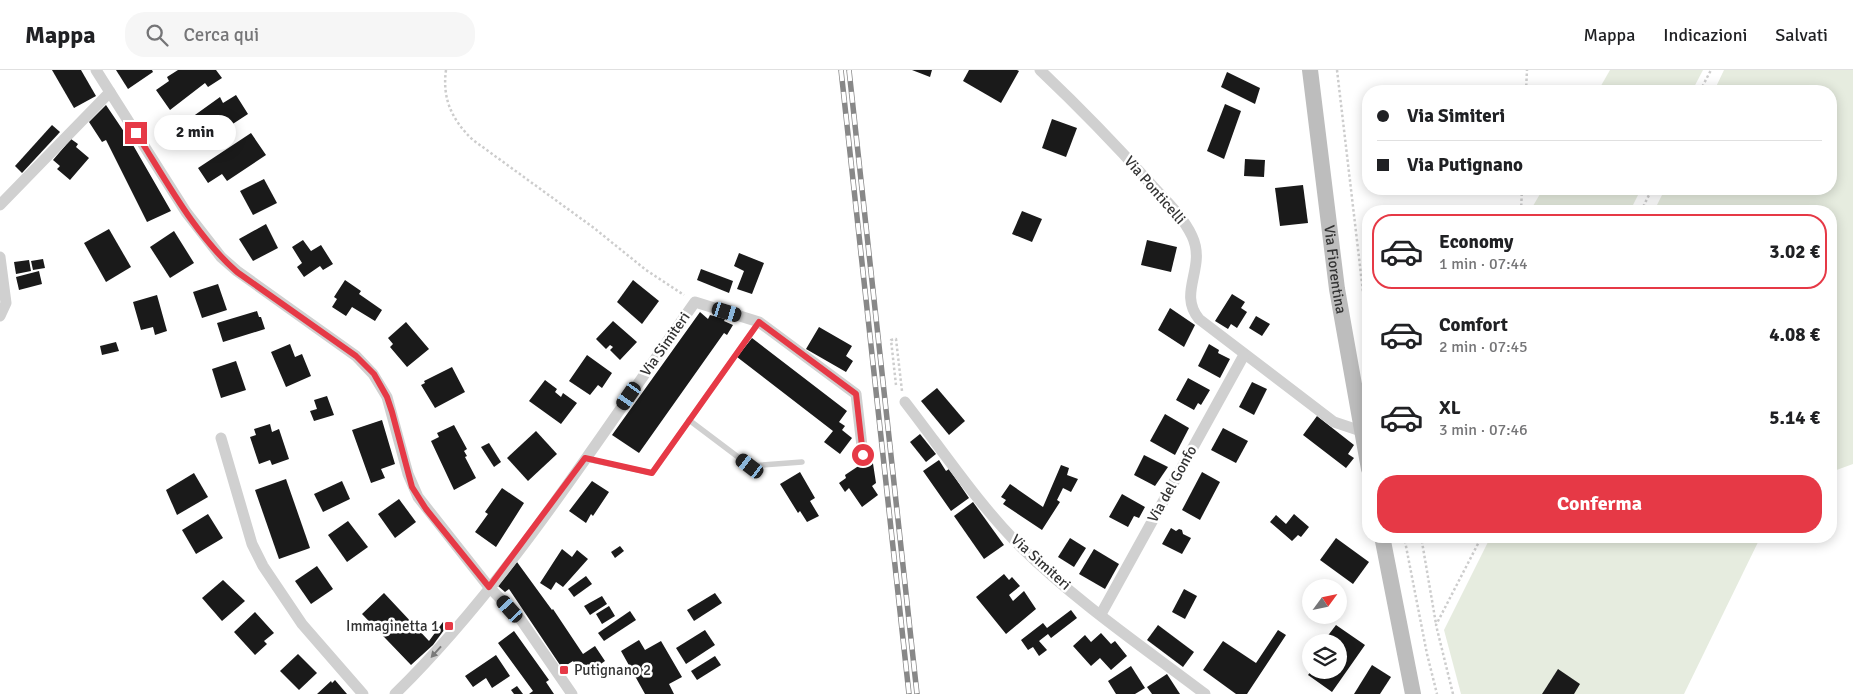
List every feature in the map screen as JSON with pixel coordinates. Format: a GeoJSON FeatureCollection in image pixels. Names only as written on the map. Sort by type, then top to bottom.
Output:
{"type":"FeatureCollection","features":[{"type":"Feature","properties":{"kind":"main road","name":"Via Fiorentina"},"geometry":{"type":"LineString","coordinates":[[1310,70],[1326,212],[1362,432]]}},
{"type":"Feature","properties":{"kind":"main road"},"geometry":{"type":"LineString","coordinates":[[1383,543],[1413,694]]}},
{"type":"Feature","properties":{"kind":"street"},"geometry":{"type":"LineString","coordinates":[[96,70],[186,212],[221,257],[237,272],[356,356],[374,374],[387,397],[412,487],[426,509],[489,587],[521,620],[572,694]]}},
{"type":"Feature","properties":{"kind":"street","name":"Via Ponticelli"},"geometry":{"type":"LineString","coordinates":[[1040,70],[1106,133],[1177,213],[1192,235],[1197,254],[1190,296],[1191,307],[1199,319],[1334,422],[1362,432]]}},
{"type":"Feature","properties":{"kind":"street"},"geometry":{"type":"LineString","coordinates":[[0,206],[110,92]]}},
{"type":"Feature","properties":{"kind":"street"},"geometry":{"type":"LineString","coordinates":[[0,257],[6,295],[4,310],[0,316]]}},
{"type":"Feature","properties":{"kind":"street","name":"Via Simiteri"},"geometry":{"type":"LineString","coordinates":[[395,694],[441,647],[489,587],[585,458],[695,302],[759,322],[856,394],[863,455]]}},
{"type":"Feature","properties":{"kind":"street","name":"Via del Gonfo"},"geometry":{"type":"LineString","coordinates":[[1101,614],[1244,355]]}},
{"type":"Feature","properties":{"kind":"street","name":"Via Simiteri"},"geometry":{"type":"LineString","coordinates":[[905,402],[999,524],[1022,548],[1101,614],[1205,694]]}},
{"type":"Feature","properties":{"kind":"street"},"geometry":{"type":"LineString","coordinates":[[221,438],[252,544],[263,566],[302,624],[363,694]]}},
{"type":"Feature","properties":{"kind":"lane"},"geometry":{"type":"LineString","coordinates":[[585,458],[652,473],[759,322]]}},
{"type":"Feature","properties":{"kind":"lane"},"geometry":{"type":"LineString","coordinates":[[689,420],[750,466],[802,462]]}},
{"type":"Feature","properties":{"kind":"path"},"geometry":{"type":"LineString","coordinates":[[446,70],[444,85],[450,111],[457,123],[473,140],[594,228],[646,270],[695,302]]}},
{"type":"Feature","properties":{"kind":"path"},"geometry":{"type":"LineString","coordinates":[[1336,70],[1362,285]]}},
{"type":"Feature","properties":{"kind":"path"},"geometry":{"type":"LineString","coordinates":[[1526,85],[1527,70]]}},
{"type":"Feature","properties":{"kind":"path"},"geometry":{"type":"LineString","coordinates":[[1703,85],[1711,70]]}},
{"type":"Feature","properties":{"kind":"path"},"geometry":{"type":"LineString","coordinates":[[896,385],[890,340],[896,339],[905,402]]}},
{"type":"Feature","properties":{"kind":"path"},"geometry":{"type":"LineString","coordinates":[[1405,543],[1427,654],[1437,694]]}},
{"type":"Feature","properties":{"kind":"path"},"geometry":{"type":"LineString","coordinates":[[1422,543],[1436,625],[1453,694]]}},
{"type":"Feature","properties":{"kind":"path"},"geometry":{"type":"LineString","coordinates":[[1436,625],[1478,543]]}},
{"type":"Feature","properties":{"kind":"shaded area"},"geometry":{"type":"Polygon","coordinates":[[[1610,70],[1703,70],[1695,85],[1601,85],[1610,70]]]}},
{"type":"Feature","properties":{"kind":"shaded area"},"geometry":{"type":"Polygon","coordinates":[[[1724,70],[1853,70],[1853,464],[1837,470],[1837,205],[1657,205],[1662,195],[1837,195],[1837,85],[1717,85],[1724,70]]]}},
{"type":"Feature","properties":{"kind":"shaded area"},"geometry":{"type":"Polygon","coordinates":[[[1539,195],[1638,195],[1633,205],[1534,205],[1539,195]]]}},
{"type":"Feature","properties":{"kind":"shaded area"},"geometry":{"type":"Polygon","coordinates":[[[1488,543],[1758,543],[1684,694],[1461,694],[1444,630],[1488,543]]]}},
{"type":"Feature","properties":{"kind":"building"},"geometry":{"type":"Polygon","coordinates":[[[52,70],[81,70],[96,96],[74,108],[52,70]]]}},
{"type":"Feature","properties":{"kind":"building"},"geometry":{"type":"Polygon","coordinates":[[[116,70],[152,70],[153,72],[128,89],[116,70]]]}},
{"type":"Feature","properties":{"kind":"building"},"geometry":{"type":"Polygon","coordinates":[[[178,70],[216,70],[222,78],[208,87],[205,83],[170,110],[156,90],[169,81],[167,77],[178,70]]]}},
{"type":"Feature","properties":{"kind":"building"},"geometry":{"type":"Polygon","coordinates":[[[912,70],[932,70],[930,77],[912,70]]]}},
{"type":"Feature","properties":{"kind":"building"},"geometry":{"type":"Polygon","coordinates":[[[969,70],[1019,71],[1001,103],[963,81],[969,70]]]}},
{"type":"Feature","properties":{"kind":"building"},"geometry":{"type":"Polygon","coordinates":[[[1227,72],[1260,88],[1255,104],[1221,87],[1227,72]]]}},
{"type":"Feature","properties":{"kind":"building"},"geometry":{"type":"Polygon","coordinates":[[[236,95],[248,114],[222,131],[220,127],[194,145],[181,125],[220,97],[223,103],[236,95]]]}},
{"type":"Feature","properties":{"kind":"building"},"geometry":{"type":"Polygon","coordinates":[[[1225,104],[1241,111],[1224,159],[1207,151],[1225,104]]]}},
{"type":"Feature","properties":{"kind":"building"},"geometry":{"type":"Polygon","coordinates":[[[106,105],[133,145],[171,211],[147,222],[106,140],[102,142],[89,122],[106,105]]]}},
{"type":"Feature","properties":{"kind":"building"},"geometry":{"type":"Polygon","coordinates":[[[1052,119],[1077,128],[1066,157],[1042,148],[1052,119]]]}},
{"type":"Feature","properties":{"kind":"building"},"geometry":{"type":"Polygon","coordinates":[[[52,125],[60,132],[22,173],[15,166],[52,125]]]}},
{"type":"Feature","properties":{"kind":"building"},"geometry":{"type":"Polygon","coordinates":[[[251,133],[266,155],[227,181],[222,174],[208,183],[198,168],[251,133]]]}},
{"type":"Feature","properties":{"kind":"building"},"geometry":{"type":"Polygon","coordinates":[[[71,139],[78,144],[76,147],[89,158],[70,180],[57,169],[60,166],[53,160],[71,139]]]}},
{"type":"Feature","properties":{"kind":"building"},"geometry":{"type":"Polygon","coordinates":[[[1245,159],[1265,160],[1264,177],[1244,176],[1245,159]]]}},
{"type":"Feature","properties":{"kind":"building"},"geometry":{"type":"Polygon","coordinates":[[[264,179],[277,203],[253,215],[240,191],[264,179]]]}},
{"type":"Feature","properties":{"kind":"building"},"geometry":{"type":"Polygon","coordinates":[[[1303,185],[1308,223],[1280,226],[1275,188],[1303,185]]]}},
{"type":"Feature","properties":{"kind":"building"},"geometry":{"type":"Polygon","coordinates":[[[1022,211],[1042,219],[1032,242],[1012,234],[1022,211]]]}},
{"type":"Feature","properties":{"kind":"building"},"geometry":{"type":"Polygon","coordinates":[[[266,224],[278,248],[253,261],[239,239],[266,224]]]}},
{"type":"Feature","properties":{"kind":"building"},"geometry":{"type":"Polygon","coordinates":[[[109,229],[131,267],[106,282],[84,243],[109,229]]]}},
{"type":"Feature","properties":{"kind":"building"},"geometry":{"type":"Polygon","coordinates":[[[174,231],[194,263],[170,278],[150,247],[174,231]]]}},
{"type":"Feature","properties":{"kind":"building"},"geometry":{"type":"Polygon","coordinates":[[[303,240],[311,251],[321,245],[333,264],[323,270],[320,266],[304,277],[297,267],[302,263],[292,247],[303,240]]]}},
{"type":"Feature","properties":{"kind":"building"},"geometry":{"type":"Polygon","coordinates":[[[1147,240],[1177,247],[1171,272],[1141,265],[1147,240]]]}},
{"type":"Feature","properties":{"kind":"building"},"geometry":{"type":"Polygon","coordinates":[[[739,253],[764,263],[752,294],[737,289],[744,271],[734,266],[739,253]]]}},
{"type":"Feature","properties":{"kind":"building"},"geometry":{"type":"Polygon","coordinates":[[[43,259],[45,268],[33,270],[31,261],[43,259]]]}},
{"type":"Feature","properties":{"kind":"building"},"geometry":{"type":"Polygon","coordinates":[[[29,260],[31,271],[16,274],[14,262],[29,260]]]}},
{"type":"Feature","properties":{"kind":"building"},"geometry":{"type":"Polygon","coordinates":[[[701,269],[733,281],[729,293],[697,280],[701,269]]]}},
{"type":"Feature","properties":{"kind":"building"},"geometry":{"type":"Polygon","coordinates":[[[39,271],[42,284],[19,290],[16,277],[39,271]]]}},
{"type":"Feature","properties":{"kind":"building"},"geometry":{"type":"Polygon","coordinates":[[[345,280],[361,291],[359,294],[382,310],[375,321],[352,307],[346,316],[332,307],[337,299],[334,297],[345,280]]]}},
{"type":"Feature","properties":{"kind":"building"},"geometry":{"type":"Polygon","coordinates":[[[633,280],[659,301],[642,324],[617,302],[633,280]]]}},
{"type":"Feature","properties":{"kind":"building"},"geometry":{"type":"Polygon","coordinates":[[[218,284],[227,310],[202,318],[193,292],[218,284]]]}},
{"type":"Feature","properties":{"kind":"building"},"geometry":{"type":"Polygon","coordinates":[[[1232,294],[1245,302],[1241,308],[1247,312],[1237,328],[1231,324],[1228,329],[1215,321],[1232,294]]]}},
{"type":"Feature","properties":{"kind":"building"},"geometry":{"type":"Polygon","coordinates":[[[157,295],[167,331],[155,335],[153,327],[141,330],[133,302],[157,295]]]}},
{"type":"Feature","properties":{"kind":"building"},"geometry":{"type":"Polygon","coordinates":[[[1170,308],[1195,325],[1184,347],[1158,330],[1170,308]]]}},
{"type":"Feature","properties":{"kind":"building"},"geometry":{"type":"Polygon","coordinates":[[[257,311],[265,329],[223,342],[217,323],[257,311]]]}},
{"type":"Feature","properties":{"kind":"building"},"geometry":{"type":"Polygon","coordinates":[[[700,312],[708,319],[710,315],[725,319],[724,321],[733,325],[727,335],[724,333],[639,453],[612,435],[700,312]]]}},
{"type":"Feature","properties":{"kind":"building"},"geometry":{"type":"Polygon","coordinates":[[[1256,316],[1270,324],[1262,336],[1249,328],[1256,316]]]}},
{"type":"Feature","properties":{"kind":"building"},"geometry":{"type":"Polygon","coordinates":[[[613,321],[637,342],[620,360],[610,350],[613,347],[610,345],[606,349],[596,339],[613,321]]]}},
{"type":"Feature","properties":{"kind":"building"},"geometry":{"type":"Polygon","coordinates":[[[406,322],[429,349],[407,367],[390,347],[393,344],[388,338],[406,322]]]}},
{"type":"Feature","properties":{"kind":"building"},"geometry":{"type":"Polygon","coordinates":[[[819,327],[852,346],[846,356],[853,361],[846,372],[806,349],[819,327]]]}},
{"type":"Feature","properties":{"kind":"building"},"geometry":{"type":"Polygon","coordinates":[[[752,338],[847,411],[839,422],[845,426],[842,430],[852,438],[840,454],[824,442],[833,431],[737,357],[752,338]]]}},
{"type":"Feature","properties":{"kind":"building"},"geometry":{"type":"Polygon","coordinates":[[[116,342],[119,351],[102,355],[100,346],[116,342]]]}},
{"type":"Feature","properties":{"kind":"building"},"geometry":{"type":"Polygon","coordinates":[[[290,344],[295,357],[302,354],[311,376],[286,387],[271,352],[290,344]]]}},
{"type":"Feature","properties":{"kind":"building"},"geometry":{"type":"Polygon","coordinates":[[[1209,344],[1219,350],[1218,353],[1230,359],[1220,378],[1198,366],[1209,344]]]}},
{"type":"Feature","properties":{"kind":"building"},"geometry":{"type":"Polygon","coordinates":[[[587,355],[612,373],[602,388],[598,385],[590,395],[569,381],[587,355]]]}},
{"type":"Feature","properties":{"kind":"building"},"geometry":{"type":"Polygon","coordinates":[[[236,361],[246,390],[221,398],[212,369],[236,361]]]}},
{"type":"Feature","properties":{"kind":"building"},"geometry":{"type":"Polygon","coordinates":[[[452,367],[465,392],[435,408],[421,385],[425,383],[424,381],[452,367]]]}},
{"type":"Feature","properties":{"kind":"building"},"geometry":{"type":"Polygon","coordinates":[[[1188,378],[1210,390],[1201,405],[1198,403],[1194,410],[1176,400],[1188,378]]]}},
{"type":"Feature","properties":{"kind":"building"},"geometry":{"type":"Polygon","coordinates":[[[545,380],[557,389],[555,392],[561,397],[563,393],[577,403],[561,424],[529,401],[545,380]]]}},
{"type":"Feature","properties":{"kind":"building"},"geometry":{"type":"Polygon","coordinates":[[[1252,382],[1267,389],[1254,415],[1239,407],[1252,382]]]}},
{"type":"Feature","properties":{"kind":"building"},"geometry":{"type":"Polygon","coordinates":[[[937,388],[965,421],[949,435],[921,401],[937,388]]]}},
{"type":"Feature","properties":{"kind":"building"},"geometry":{"type":"Polygon","coordinates":[[[327,396],[334,415],[314,421],[310,411],[317,409],[314,400],[327,396]]]}},
{"type":"Feature","properties":{"kind":"building"},"geometry":{"type":"Polygon","coordinates":[[[1165,414],[1189,428],[1175,455],[1150,441],[1165,414]]]}},
{"type":"Feature","properties":{"kind":"building"},"geometry":{"type":"Polygon","coordinates":[[[1317,416],[1354,445],[1348,454],[1354,458],[1346,468],[1303,435],[1317,416]]]}},
{"type":"Feature","properties":{"kind":"building"},"geometry":{"type":"Polygon","coordinates":[[[382,420],[395,464],[381,469],[385,478],[371,483],[352,430],[382,420]]]}},
{"type":"Feature","properties":{"kind":"building"},"geometry":{"type":"Polygon","coordinates":[[[270,424],[272,432],[279,429],[289,459],[272,465],[270,460],[259,464],[250,437],[256,435],[254,429],[270,424]]]}},
{"type":"Feature","properties":{"kind":"building"},"geometry":{"type":"Polygon","coordinates":[[[454,425],[467,449],[464,451],[467,456],[465,457],[476,478],[454,490],[431,441],[439,437],[437,433],[454,425]]]}},
{"type":"Feature","properties":{"kind":"building"},"geometry":{"type":"Polygon","coordinates":[[[1223,428],[1248,441],[1236,463],[1211,450],[1223,428]]]}},
{"type":"Feature","properties":{"kind":"building"},"geometry":{"type":"Polygon","coordinates":[[[536,431],[557,454],[528,481],[507,458],[536,431]]]}},
{"type":"Feature","properties":{"kind":"building"},"geometry":{"type":"Polygon","coordinates":[[[920,434],[936,454],[926,462],[910,442],[920,434]]]}},
{"type":"Feature","properties":{"kind":"building"},"geometry":{"type":"Polygon","coordinates":[[[489,443],[501,462],[494,467],[481,447],[489,443]]]}},
{"type":"Feature","properties":{"kind":"building"},"geometry":{"type":"Polygon","coordinates":[[[1144,455],[1168,467],[1155,486],[1134,475],[1144,455]]]}},
{"type":"Feature","properties":{"kind":"building"},"geometry":{"type":"Polygon","coordinates":[[[872,457],[876,483],[872,486],[878,495],[862,507],[849,488],[845,492],[839,483],[846,478],[845,475],[872,457]]]}},
{"type":"Feature","properties":{"kind":"building"},"geometry":{"type":"Polygon","coordinates":[[[939,460],[946,471],[949,469],[969,498],[951,511],[923,471],[939,460]]]}},
{"type":"Feature","properties":{"kind":"building"},"geometry":{"type":"Polygon","coordinates":[[[1061,465],[1069,468],[1067,475],[1078,479],[1071,492],[1063,488],[1057,500],[1060,502],[1042,530],[1003,504],[1006,500],[1001,497],[1010,484],[1043,507],[1061,465]]]}},
{"type":"Feature","properties":{"kind":"building"},"geometry":{"type":"Polygon","coordinates":[[[800,472],[815,498],[810,501],[819,516],[807,522],[800,511],[798,513],[780,484],[800,472]]]}},
{"type":"Feature","properties":{"kind":"building"},"geometry":{"type":"Polygon","coordinates":[[[1202,472],[1220,482],[1200,520],[1182,510],[1202,472]]]}},
{"type":"Feature","properties":{"kind":"building"},"geometry":{"type":"Polygon","coordinates":[[[194,473],[208,497],[177,515],[166,490],[194,473]]]}},
{"type":"Feature","properties":{"kind":"building"},"geometry":{"type":"Polygon","coordinates":[[[286,479],[310,548],[279,559],[255,490],[286,479]]]}},
{"type":"Feature","properties":{"kind":"building"},"geometry":{"type":"Polygon","coordinates":[[[342,481],[350,499],[323,512],[314,494],[342,481]]]}},
{"type":"Feature","properties":{"kind":"building"},"geometry":{"type":"Polygon","coordinates":[[[592,481],[609,492],[586,523],[569,511],[592,481]]]}},
{"type":"Feature","properties":{"kind":"building"},"geometry":{"type":"Polygon","coordinates":[[[502,488],[524,503],[496,547],[475,532],[488,514],[485,512],[502,488]]]}},
{"type":"Feature","properties":{"kind":"building"},"geometry":{"type":"Polygon","coordinates":[[[1122,494],[1145,507],[1139,518],[1134,516],[1128,527],[1109,517],[1122,494]]]}},
{"type":"Feature","properties":{"kind":"building"},"geometry":{"type":"Polygon","coordinates":[[[399,499],[416,522],[395,538],[378,514],[399,499]]]}},
{"type":"Feature","properties":{"kind":"building"},"geometry":{"type":"Polygon","coordinates":[[[973,502],[1004,545],[984,559],[954,516],[973,502]]]}},
{"type":"Feature","properties":{"kind":"building"},"geometry":{"type":"Polygon","coordinates":[[[208,514],[223,538],[196,554],[182,530],[208,514]]]}},
{"type":"Feature","properties":{"kind":"building"},"geometry":{"type":"Polygon","coordinates":[[[1294,514],[1309,527],[1301,537],[1298,535],[1292,541],[1270,522],[1276,515],[1286,524],[1294,514]]]}},
{"type":"Feature","properties":{"kind":"building"},"geometry":{"type":"Polygon","coordinates":[[[348,521],[368,547],[347,562],[328,535],[348,521]]]}},
{"type":"Feature","properties":{"kind":"building"},"geometry":{"type":"Polygon","coordinates":[[[1171,528],[1176,531],[1182,530],[1183,534],[1191,538],[1182,554],[1162,544],[1171,528]]]}},
{"type":"Feature","properties":{"kind":"building"},"geometry":{"type":"Polygon","coordinates":[[[1070,538],[1086,548],[1074,567],[1058,557],[1070,538]]]}},
{"type":"Feature","properties":{"kind":"building"},"geometry":{"type":"Polygon","coordinates":[[[1336,538],[1369,562],[1353,584],[1320,560],[1336,538]]]}},
{"type":"Feature","properties":{"kind":"building"},"geometry":{"type":"Polygon","coordinates":[[[620,546],[624,551],[615,558],[611,552],[620,546]]]}},
{"type":"Feature","properties":{"kind":"building"},"geometry":{"type":"Polygon","coordinates":[[[562,549],[572,557],[577,550],[588,559],[563,587],[556,582],[551,590],[540,583],[562,549]]]}},
{"type":"Feature","properties":{"kind":"building"},"geometry":{"type":"Polygon","coordinates":[[[1094,549],[1119,564],[1105,589],[1079,574],[1094,549]]]}},
{"type":"Feature","properties":{"kind":"building"},"geometry":{"type":"Polygon","coordinates":[[[517,562],[553,609],[583,654],[595,646],[605,661],[583,676],[573,661],[562,668],[509,589],[505,592],[498,586],[517,562]]]}},
{"type":"Feature","properties":{"kind":"building"},"geometry":{"type":"Polygon","coordinates":[[[317,566],[333,589],[311,604],[295,581],[317,566]]]}},
{"type":"Feature","properties":{"kind":"building"},"geometry":{"type":"Polygon","coordinates":[[[1004,574],[1009,580],[1012,577],[1020,586],[1009,595],[1013,601],[1024,591],[1036,609],[1006,634],[976,597],[1004,574]]]}},
{"type":"Feature","properties":{"kind":"building"},"geometry":{"type":"Polygon","coordinates":[[[586,576],[592,584],[574,597],[568,589],[586,576]]]}},
{"type":"Feature","properties":{"kind":"building"},"geometry":{"type":"Polygon","coordinates":[[[223,580],[245,601],[222,621],[202,598],[223,580]]]}},
{"type":"Feature","properties":{"kind":"building"},"geometry":{"type":"Polygon","coordinates":[[[1184,589],[1197,596],[1185,619],[1172,612],[1184,589]]]}},
{"type":"Feature","properties":{"kind":"building"},"geometry":{"type":"Polygon","coordinates":[[[384,593],[429,641],[443,622],[447,626],[433,645],[411,665],[362,614],[384,593]]]}},
{"type":"Feature","properties":{"kind":"building"},"geometry":{"type":"Polygon","coordinates":[[[715,593],[722,603],[694,621],[687,610],[715,593]]]}},
{"type":"Feature","properties":{"kind":"building"},"geometry":{"type":"Polygon","coordinates":[[[602,596],[607,604],[590,615],[584,606],[602,596]]]}},
{"type":"Feature","properties":{"kind":"building"},"geometry":{"type":"Polygon","coordinates":[[[609,606],[615,616],[602,624],[596,614],[609,606]]]}},
{"type":"Feature","properties":{"kind":"building"},"geometry":{"type":"Polygon","coordinates":[[[1071,610],[1077,618],[1051,638],[1048,634],[1039,641],[1047,650],[1039,656],[1033,647],[1028,650],[1021,640],[1043,623],[1047,628],[1071,610]]]}},
{"type":"Feature","properties":{"kind":"building"},"geometry":{"type":"Polygon","coordinates":[[[630,611],[636,620],[604,641],[598,633],[630,611]]]}},
{"type":"Feature","properties":{"kind":"building"},"geometry":{"type":"Polygon","coordinates":[[[255,612],[274,633],[264,641],[267,644],[255,655],[234,632],[255,612]]]}},
{"type":"Feature","properties":{"kind":"building"},"geometry":{"type":"Polygon","coordinates":[[[1158,625],[1194,652],[1183,667],[1147,640],[1158,625]]]}},
{"type":"Feature","properties":{"kind":"building"},"geometry":{"type":"Polygon","coordinates":[[[1336,625],[1365,645],[1347,671],[1347,634],[1329,634],[1336,625]]]}},
{"type":"Feature","properties":{"kind":"building"},"geometry":{"type":"Polygon","coordinates":[[[705,630],[715,645],[686,664],[676,648],[705,630]]]}},
{"type":"Feature","properties":{"kind":"building"},"geometry":{"type":"Polygon","coordinates":[[[1278,630],[1286,635],[1247,694],[1236,694],[1203,670],[1223,641],[1256,663],[1278,630]]]}},
{"type":"Feature","properties":{"kind":"building"},"geometry":{"type":"Polygon","coordinates":[[[514,631],[549,680],[546,682],[554,694],[529,694],[533,691],[498,643],[514,631]]]}},
{"type":"Feature","properties":{"kind":"building"},"geometry":{"type":"Polygon","coordinates":[[[1101,633],[1111,644],[1115,641],[1127,656],[1111,670],[1100,658],[1091,666],[1073,646],[1085,635],[1091,642],[1101,633]]]}},
{"type":"Feature","properties":{"kind":"building"},"geometry":{"type":"Polygon","coordinates":[[[639,640],[645,650],[661,641],[682,677],[669,684],[674,694],[645,694],[621,651],[639,640]]]}},
{"type":"Feature","properties":{"kind":"building"},"geometry":{"type":"Polygon","coordinates":[[[298,654],[317,673],[299,690],[280,671],[298,654]]]}},
{"type":"Feature","properties":{"kind":"building"},"geometry":{"type":"Polygon","coordinates":[[[496,655],[510,676],[492,688],[486,678],[473,687],[465,676],[496,655]]]}},
{"type":"Feature","properties":{"kind":"building"},"geometry":{"type":"Polygon","coordinates":[[[715,656],[721,665],[697,680],[691,671],[715,656]]]}},
{"type":"Feature","properties":{"kind":"building"},"geometry":{"type":"Polygon","coordinates":[[[1372,665],[1391,677],[1380,694],[1354,694],[1372,665]]]}},
{"type":"Feature","properties":{"kind":"building"},"geometry":{"type":"Polygon","coordinates":[[[1131,666],[1145,688],[1135,694],[1116,694],[1108,681],[1131,666]]]}},
{"type":"Feature","properties":{"kind":"building"},"geometry":{"type":"Polygon","coordinates":[[[1558,669],[1580,684],[1574,694],[1542,694],[1558,669]]]}},
{"type":"Feature","properties":{"kind":"building"},"geometry":{"type":"Polygon","coordinates":[[[1167,674],[1180,694],[1152,694],[1147,687],[1167,674]]]}},
{"type":"Feature","properties":{"kind":"building"},"geometry":{"type":"Polygon","coordinates":[[[1314,679],[1341,679],[1332,692],[1314,679]]]}},
{"type":"Feature","properties":{"kind":"building"},"geometry":{"type":"Polygon","coordinates":[[[335,680],[347,694],[317,694],[331,681],[332,683],[335,680]]]}},
{"type":"Feature","properties":{"kind":"building"},"geometry":{"type":"Polygon","coordinates":[[[517,686],[523,694],[514,694],[511,690],[517,686]]]}},
{"type":"Feature","properties":{"kind":"railway"},"geometry":{"type":"LineString","coordinates":[[841,70],[909,694]]}},
{"type":"Feature","properties":{"kind":"railway"},"geometry":{"type":"LineString","coordinates":[[849,70],[917,694]]}},
{"type":"Feature","properties":{"kind":"place","name":"Immaginetta 1"},"geometry":{"type":"Point","coordinates":[449,626]}},
{"type":"Feature","properties":{"kind":"place","name":"Putignano 2"},"geometry":{"type":"Point","coordinates":[564,670]}},
{"type":"Feature","properties":{"kind":"route"},"geometry":{"type":"LineString","coordinates":[[136,133],[186,212],[221,257],[237,272],[356,356],[374,374],[387,397],[412,487],[426,509],[489,587],[538,524],[585,458],[652,473],[759,322],[856,394],[863,455]]}}]}
